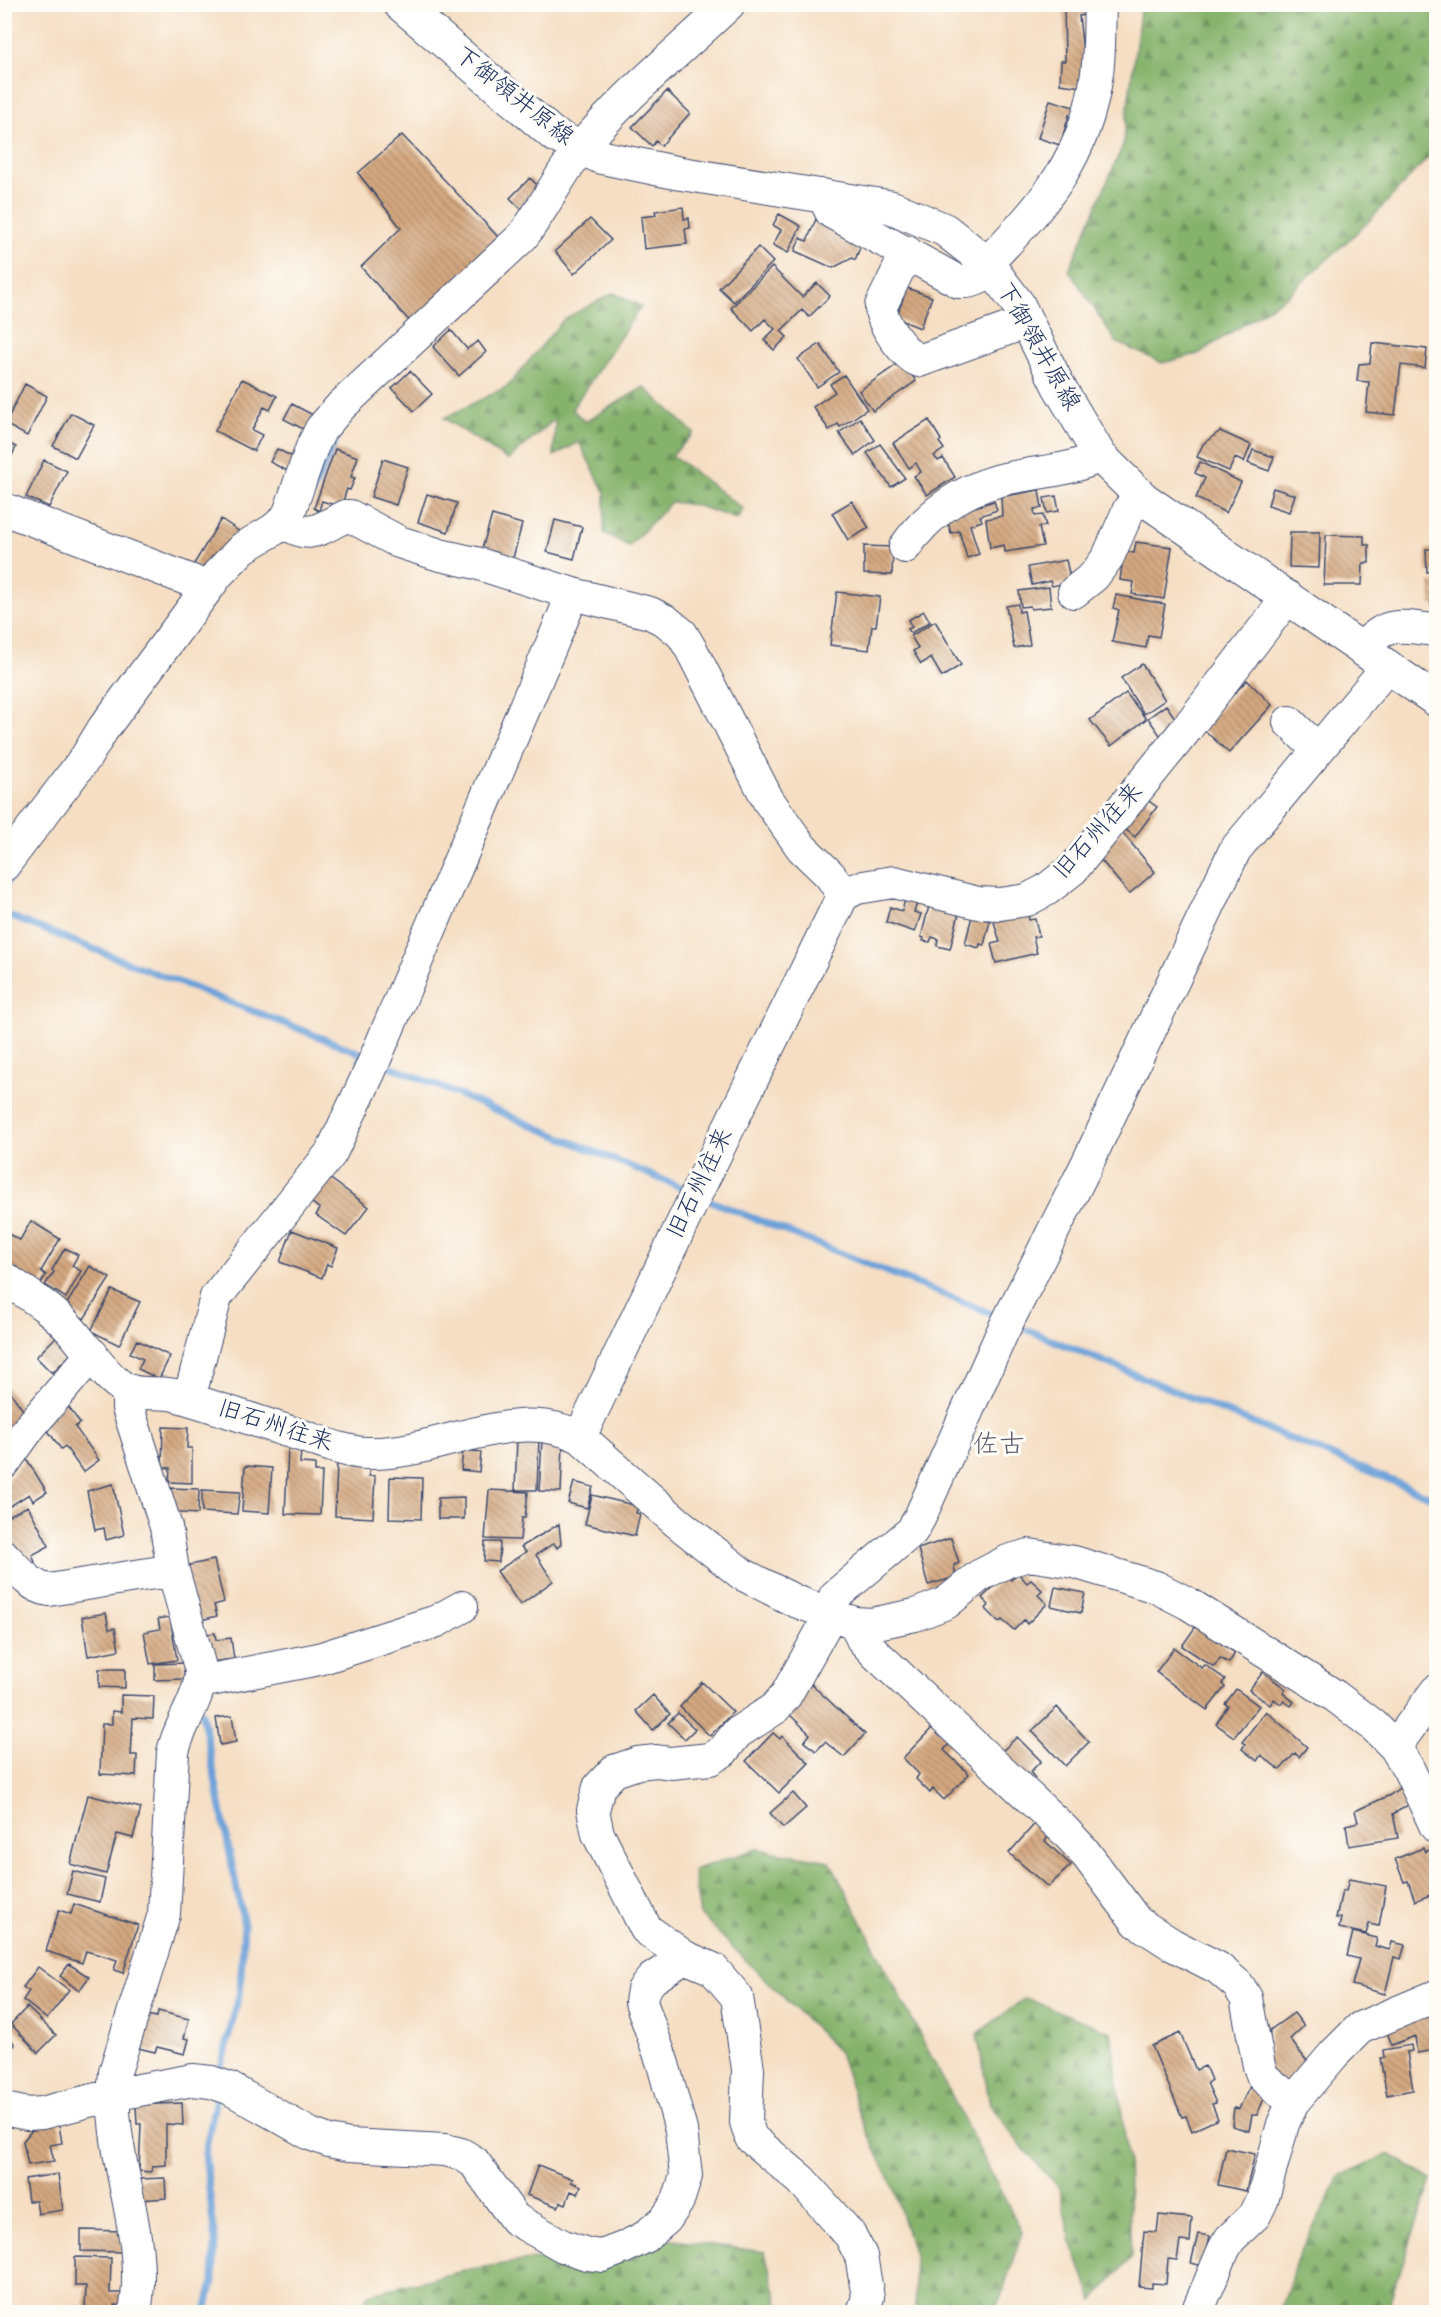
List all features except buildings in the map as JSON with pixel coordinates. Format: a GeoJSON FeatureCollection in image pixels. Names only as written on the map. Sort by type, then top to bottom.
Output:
{"type":"FeatureCollection","features":[{"type":"Feature","properties":{"kind":"main road","name":"下御領井原線"},"geometry":{"type":"LineString","coordinates":[[400,4],[522,110],[554,135],[580,149],[620,162],[891,207],[945,230],[989,266],[1018,304],[1058,385],[1100,456],[1144,498],[1437,700]]}},
{"type":"Feature","properties":{"kind":"street"},"geometry":{"type":"LineString","coordinates":[[290,525],[289,513],[312,447],[321,429],[341,406],[522,237],[580,149],[604,122],[729,4]]}},
{"type":"Feature","properties":{"kind":"street"},"geometry":{"type":"LineString","coordinates":[[823,195],[831,212],[959,282],[981,278],[1056,185],[1080,141],[1098,72],[1100,4]]}},
{"type":"Feature","properties":{"kind":"street"},"geometry":{"type":"LineString","coordinates":[[907,252],[880,306],[880,315],[900,346],[914,359],[919,361],[1027,322]]}},
{"type":"Feature","properties":{"kind":"street"},"geometry":{"type":"LineString","coordinates":[[905,547],[919,527],[938,511],[971,491],[997,481],[1081,466],[1100,456]]}},
{"type":"Feature","properties":{"kind":"street"},"geometry":{"type":"LineString","coordinates":[[1074,592],[1094,576],[1108,557],[1129,508],[1144,498]]}},
{"type":"Feature","properties":{"kind":"street"},"geometry":{"type":"LineString","coordinates":[[4,509],[192,582],[206,591]]}},
{"type":"Feature","properties":{"kind":"street"},"geometry":{"type":"LineString","coordinates":[[290,525],[308,533],[350,516],[399,542],[440,555],[476,562],[573,594],[650,613],[666,621],[682,634],[768,800],[795,840],[830,875],[843,895]]}},
{"type":"Feature","properties":{"kind":"street"},"geometry":{"type":"LineString","coordinates":[[4,865],[86,757],[110,719],[218,574],[243,548],[290,525]]}},
{"type":"Feature","properties":{"kind":"street"},"geometry":{"type":"LineString","coordinates":[[189,1399],[216,1298],[331,1153],[369,1073],[573,594]]}},
{"type":"Feature","properties":{"kind":"street","name":"旧石州往来"},"geometry":{"type":"LineString","coordinates":[[128,1391],[175,1395],[334,1446],[363,1453],[386,1453],[516,1426],[544,1425],[566,1430],[580,1437],[843,895],[857,888],[894,882],[978,903],[1000,904],[1027,900],[1046,890],[1073,869],[1184,732],[1288,597]]}},
{"type":"Feature","properties":{"kind":"street"},"geometry":{"type":"LineString","coordinates":[[1293,2102],[1263,2077],[1249,2007],[1238,1985],[1218,1968],[1173,1945],[1137,1922],[1083,1850],[1034,1800],[991,1764],[877,1655],[842,1618],[835,1596],[912,1531],[920,1517],[1002,1333],[1086,1166],[1235,850],[1318,750],[1376,657],[1375,634],[1390,626],[1437,630]]}},
{"type":"Feature","properties":{"kind":"street"},"geometry":{"type":"LineString","coordinates":[[1288,722],[1318,750]]}},
{"type":"Feature","properties":{"kind":"street"},"geometry":{"type":"LineString","coordinates":[[4,1278],[47,1308],[69,1327],[114,1381],[128,1391],[128,1408],[166,1527],[173,1570],[201,1671],[200,1682],[176,1738],[173,1752],[164,1914],[115,2072],[112,2095],[122,2174],[134,2226],[138,2270],[138,2298],[135,2313]]}},
{"type":"Feature","properties":{"kind":"street"},"geometry":{"type":"LineString","coordinates":[[4,1463],[29,1428],[92,1354]]}},
{"type":"Feature","properties":{"kind":"street"},"geometry":{"type":"LineString","coordinates":[[580,1437],[678,1523],[742,1574],[795,1601],[842,1618],[872,1624],[915,1615],[946,1603],[978,1576],[1008,1561],[1029,1556],[1074,1562],[1156,1587],[1189,1604],[1335,1696],[1373,1725],[1395,1747],[1437,1827]]}},
{"type":"Feature","properties":{"kind":"street"},"geometry":{"type":"LineString","coordinates":[[4,1556],[26,1579],[40,1589],[49,1590],[173,1570]]}},
{"type":"Feature","properties":{"kind":"street"},"geometry":{"type":"LineString","coordinates":[[200,1682],[319,1659],[437,1622],[462,1607]]}},
{"type":"Feature","properties":{"kind":"street"},"geometry":{"type":"LineString","coordinates":[[842,1618],[825,1625],[786,1695],[774,1709],[737,1733],[723,1751],[710,1759],[671,1763],[638,1762],[614,1771],[599,1787],[593,1810],[598,1834],[646,1929],[685,1958],[713,1969],[737,1997],[748,2069],[746,2122],[751,2138],[801,2180],[850,2235],[861,2256],[868,2297],[863,2313]]}},
{"type":"Feature","properties":{"kind":"street"},"geometry":{"type":"LineString","coordinates":[[1395,1747],[1437,1691]]}},
{"type":"Feature","properties":{"kind":"street"},"geometry":{"type":"LineString","coordinates":[[4,2109],[27,2114],[42,2113],[112,2095],[193,2080],[211,2082],[229,2088],[310,2134],[329,2141],[349,2145],[445,2150],[461,2154],[474,2162],[515,2219],[563,2246],[602,2256],[645,2237],[666,2219],[678,2201],[686,2176],[681,2130],[663,2064],[641,2002],[643,1990],[652,1978],[685,1958]]}},
{"type":"Feature","properties":{"kind":"street"},"geometry":{"type":"LineString","coordinates":[[1197,2313],[1224,2249],[1230,2239],[1255,2215],[1262,2201],[1284,2124],[1293,2102],[1334,2054],[1360,2028],[1437,1996]]}},
{"type":"Feature","properties":{"kind":"green space"},"geometry":{"type":"Polygon","coordinates":[[[1141,5],[1436,5],[1436,149],[1366,224],[1287,296],[1198,354],[1162,363],[1116,342],[1069,270],[1123,145],[1141,5]]]}},
{"type":"Feature","properties":{"kind":"green space"},"geometry":{"type":"Polygon","coordinates":[[[613,293],[641,306],[572,409],[585,422],[644,387],[694,433],[672,455],[743,509],[737,519],[695,505],[671,502],[629,546],[604,533],[605,493],[579,442],[554,456],[555,419],[508,460],[444,418],[508,386],[564,319],[613,293]]]}},
{"type":"Feature","properties":{"kind":"green space"},"geometry":{"type":"Polygon","coordinates":[[[757,1849],[830,1861],[1022,2232],[996,2312],[916,2312],[914,2255],[894,2189],[862,2121],[839,2052],[700,1915],[693,1870],[757,1849]]]}},
{"type":"Feature","properties":{"kind":"green space"},"geometry":{"type":"Polygon","coordinates":[[[1025,1998],[1111,2032],[1128,2159],[1131,2258],[1093,2300],[1071,2242],[1059,2188],[1022,2147],[990,2104],[977,2034],[1025,1998]]]}},
{"type":"Feature","properties":{"kind":"green space"},"geometry":{"type":"Polygon","coordinates":[[[1389,2154],[1432,2180],[1386,2312],[1281,2312],[1296,2261],[1340,2176],[1389,2154]]]}},
{"type":"Feature","properties":{"kind":"green space"},"geometry":{"type":"Polygon","coordinates":[[[666,2239],[765,2252],[780,2312],[356,2312],[369,2294],[471,2269],[666,2239]]]}},
{"type":"Feature","properties":{"kind":"waterway"},"geometry":{"type":"LineString","coordinates":[[312,493],[340,429]]}},
{"type":"Feature","properties":{"kind":"waterway"},"geometry":{"type":"LineString","coordinates":[[4,886],[13,874]]}},
{"type":"Feature","properties":{"kind":"waterway"},"geometry":{"type":"LineString","coordinates":[[4,914],[363,1054],[360,1060]]}},
{"type":"Feature","properties":{"kind":"waterway"},"geometry":{"type":"LineString","coordinates":[[383,1063],[689,1191]]}},
{"type":"Feature","properties":{"kind":"waterway"},"geometry":{"type":"LineString","coordinates":[[706,1199],[1002,1318]]}},
{"type":"Feature","properties":{"kind":"waterway"},"geometry":{"type":"LineString","coordinates":[[1028,1330],[1436,1499]]}},
{"type":"Feature","properties":{"kind":"waterway"},"geometry":{"type":"LineString","coordinates":[[202,1713],[244,1925],[240,1991],[220,2071]]}},
{"type":"Feature","properties":{"kind":"waterway"},"geometry":{"type":"LineString","coordinates":[[206,2312],[213,2281],[215,2241],[205,2153],[217,2093]]}},
{"type":"Feature","properties":{"kind":"district","name":"佐古"},"geometry":{"type":"Point","coordinates":[999,1446]}}]}
